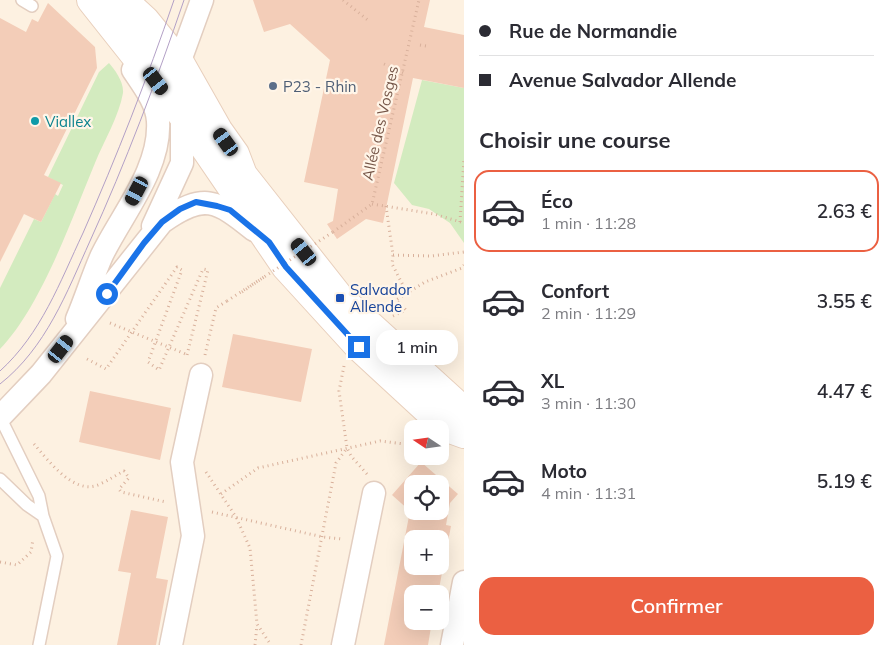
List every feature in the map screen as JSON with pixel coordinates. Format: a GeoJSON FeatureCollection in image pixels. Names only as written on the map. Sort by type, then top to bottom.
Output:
{"type":"FeatureCollection","features":[{"type":"Feature","properties":{"kind":"street"},"geometry":{"type":"LineString","coordinates":[[107,6],[155,32],[180,63],[218,130],[235,154],[243,175]]}},
{"type":"Feature","properties":{"kind":"street"},"geometry":{"type":"LineString","coordinates":[[107,6],[131,33],[155,55],[164,60],[180,63]]}},
{"type":"Feature","properties":{"kind":"street"},"geometry":{"type":"LineString","coordinates":[[107,6],[169,111],[183,152],[182,163],[165,203],[144,243]]}},
{"type":"Feature","properties":{"kind":"street"},"geometry":{"type":"LineString","coordinates":[[155,32],[179,30],[198,10]]}},
{"type":"Feature","properties":{"kind":"street"},"geometry":{"type":"LineString","coordinates":[[71,336],[102,255],[149,168],[169,111],[180,63],[198,10]]}},
{"type":"Feature","properties":{"kind":"street"},"geometry":{"type":"LineString","coordinates":[[169,111],[210,155],[286,267],[359,347],[436,418],[453,430],[464,434]]}},
{"type":"Feature","properties":{"kind":"street"},"geometry":{"type":"LineString","coordinates":[[149,168],[172,153],[196,150],[223,161],[243,175],[340,298],[464,411]]}},
{"type":"Feature","properties":{"kind":"street"},"geometry":{"type":"LineString","coordinates":[[0,417],[41,374],[118,280],[144,243],[162,222],[180,209],[196,202],[230,210],[269,242]]}},
{"type":"Feature","properties":{"kind":"street"},"geometry":{"type":"LineString","coordinates":[[171,645],[193,536],[182,462],[201,375]]}},
{"type":"Feature","properties":{"kind":"street"},"geometry":{"type":"LineString","coordinates":[[343,645],[374,493]]}},
{"type":"Feature","properties":{"kind":"street"},"geometry":{"type":"LineString","coordinates":[[452,645],[464,582]]}},
{"type":"Feature","properties":{"kind":"lane"},"geometry":{"type":"LineString","coordinates":[[0,417],[39,496],[45,522],[57,556],[39,645]]}},
{"type":"Feature","properties":{"kind":"lane"},"geometry":{"type":"LineString","coordinates":[[0,479],[45,522]]}},
{"type":"Feature","properties":{"kind":"path"},"geometry":{"type":"LineString","coordinates":[[343,0],[369,21]]}},
{"type":"Feature","properties":{"kind":"path","name":"Allée des Vosges"},"geometry":{"type":"LineString","coordinates":[[242,292],[372,204],[404,74],[419,0]]}},
{"type":"Feature","properties":{"kind":"path"},"geometry":{"type":"LineString","coordinates":[[420,45],[426,46]]}},
{"type":"Feature","properties":{"kind":"path"},"geometry":{"type":"LineString","coordinates":[[384,64],[404,74]]}},
{"type":"Feature","properties":{"kind":"path"},"geometry":{"type":"LineString","coordinates":[[372,204],[434,214],[462,222],[464,158]]}},
{"type":"Feature","properties":{"kind":"path"},"geometry":{"type":"LineString","coordinates":[[386,206],[393,255],[392,264],[407,293]]}},
{"type":"Feature","properties":{"kind":"path"},"geometry":{"type":"LineString","coordinates":[[393,255],[431,256],[464,252]]}},
{"type":"Feature","properties":{"kind":"path"},"geometry":{"type":"LineString","coordinates":[[390,318],[406,310],[396,300],[425,282],[462,268],[464,265]]}},
{"type":"Feature","properties":{"kind":"path"},"geometry":{"type":"LineString","coordinates":[[87,359],[106,369],[132,332],[177,267],[182,270],[155,342],[148,362],[159,370],[169,347],[203,269],[208,270],[187,355],[169,347],[155,342],[132,332],[110,323]]}},
{"type":"Feature","properties":{"kind":"path"},"geometry":{"type":"LineString","coordinates":[[201,375],[216,308],[261,280]]}},
{"type":"Feature","properties":{"kind":"path"},"geometry":{"type":"LineString","coordinates":[[347,360],[342,373],[339,391],[347,448],[351,456],[370,478],[374,493]]}},
{"type":"Feature","properties":{"kind":"path"},"geometry":{"type":"LineString","coordinates":[[221,494],[258,468],[380,440],[404,444]]}},
{"type":"Feature","properties":{"kind":"path"},"geometry":{"type":"LineString","coordinates":[[32,442],[60,472],[74,482],[88,486],[100,485],[124,471],[129,478],[119,489],[121,492],[323,537],[364,542]]}},
{"type":"Feature","properties":{"kind":"path"},"geometry":{"type":"LineString","coordinates":[[186,442],[236,517],[250,548],[257,624],[255,645]]}},
{"type":"Feature","properties":{"kind":"path"},"geometry":{"type":"LineString","coordinates":[[301,645],[336,463],[347,448]]}},
{"type":"Feature","properties":{"kind":"path"},"geometry":{"type":"LineString","coordinates":[[0,562],[17,564],[31,552],[34,534],[45,522]]}},
{"type":"Feature","properties":{"kind":"path"},"geometry":{"type":"LineString","coordinates":[[257,624],[271,645]]}},
{"type":"Feature","properties":{"kind":"green space"},"geometry":{"type":"Polygon","coordinates":[[[109,63],[119,76],[123,89],[118,111],[66,235],[42,286],[15,331],[0,349],[0,288],[34,219],[41,222],[55,194],[58,196],[63,185],[48,177],[99,72],[109,63]]]}},
{"type":"Feature","properties":{"kind":"green space"},"geometry":{"type":"Polygon","coordinates":[[[422,80],[464,88],[464,243],[450,223],[429,209],[412,205],[394,183],[422,80]]]}},
{"type":"Feature","properties":{"kind":"building"},"geometry":{"type":"Polygon","coordinates":[[[253,0],[430,0],[424,27],[464,35],[464,88],[413,78],[383,223],[366,219],[337,239],[327,224],[333,221],[338,189],[304,182],[330,60],[290,24],[264,32],[253,0]]]}},
{"type":"Feature","properties":{"kind":"building","name":"Viallex"},"geometry":{"type":"Polygon","coordinates":[[[48,3],[95,47],[97,68],[44,175],[61,183],[41,222],[24,214],[0,262],[0,18],[26,32],[32,19],[38,22],[48,3]]]}},
{"type":"Feature","properties":{"kind":"building"},"geometry":{"type":"Polygon","coordinates":[[[233,334],[312,349],[301,402],[222,387],[233,334]]]}},
{"type":"Feature","properties":{"kind":"building"},"geometry":{"type":"Polygon","coordinates":[[[90,391],[171,408],[160,460],[79,442],[90,391]]]}},
{"type":"Feature","properties":{"kind":"building"},"geometry":{"type":"Polygon","coordinates":[[[418,465],[424,465],[436,475],[410,475],[418,465]]]}},
{"type":"Feature","properties":{"kind":"building"},"geometry":{"type":"Polygon","coordinates":[[[404,481],[404,506],[392,495],[404,481]]]}},
{"type":"Feature","properties":{"kind":"building"},"geometry":{"type":"Polygon","coordinates":[[[449,486],[458,494],[450,503],[449,508],[449,486]]]}},
{"type":"Feature","properties":{"kind":"building"},"geometry":{"type":"Polygon","coordinates":[[[131,510],[168,517],[156,578],[168,580],[156,645],[117,645],[131,573],[118,571],[131,510]]]}},
{"type":"Feature","properties":{"kind":"building"},"geometry":{"type":"Polygon","coordinates":[[[408,520],[447,520],[446,525],[451,526],[449,536],[449,530],[406,530],[408,520]]]}},
{"type":"Feature","properties":{"kind":"building"},"geometry":{"type":"Polygon","coordinates":[[[404,542],[404,575],[442,575],[440,585],[404,585],[404,630],[430,630],[428,645],[384,645],[404,542]]]}},
{"type":"Feature","properties":{"kind":"tram line"},"geometry":{"type":"LineString","coordinates":[[0,371],[27,341],[48,306],[66,270],[120,146],[174,0]]}},
{"type":"Feature","properties":{"kind":"tram line"},"geometry":{"type":"LineString","coordinates":[[0,384],[30,354],[43,336],[64,299],[128,152],[184,0]]}},
{"type":"Feature","properties":{"kind":"place","name":"P23 - Rhin"},"geometry":{"type":"Point","coordinates":[273,86]}},
{"type":"Feature","properties":{"kind":"place","name":"Viallex"},"geometry":{"type":"Point","coordinates":[35,121]}},
{"type":"Feature","properties":{"kind":"place","name":"Salvador Allende"},"geometry":{"type":"Point","coordinates":[340,298]}},
{"type":"Feature","properties":{"kind":"route"},"geometry":{"type":"LineString","coordinates":[[107,294],[144,243],[162,222],[180,209],[196,202],[217,206],[230,210],[269,242],[286,267],[359,347]]}}]}
